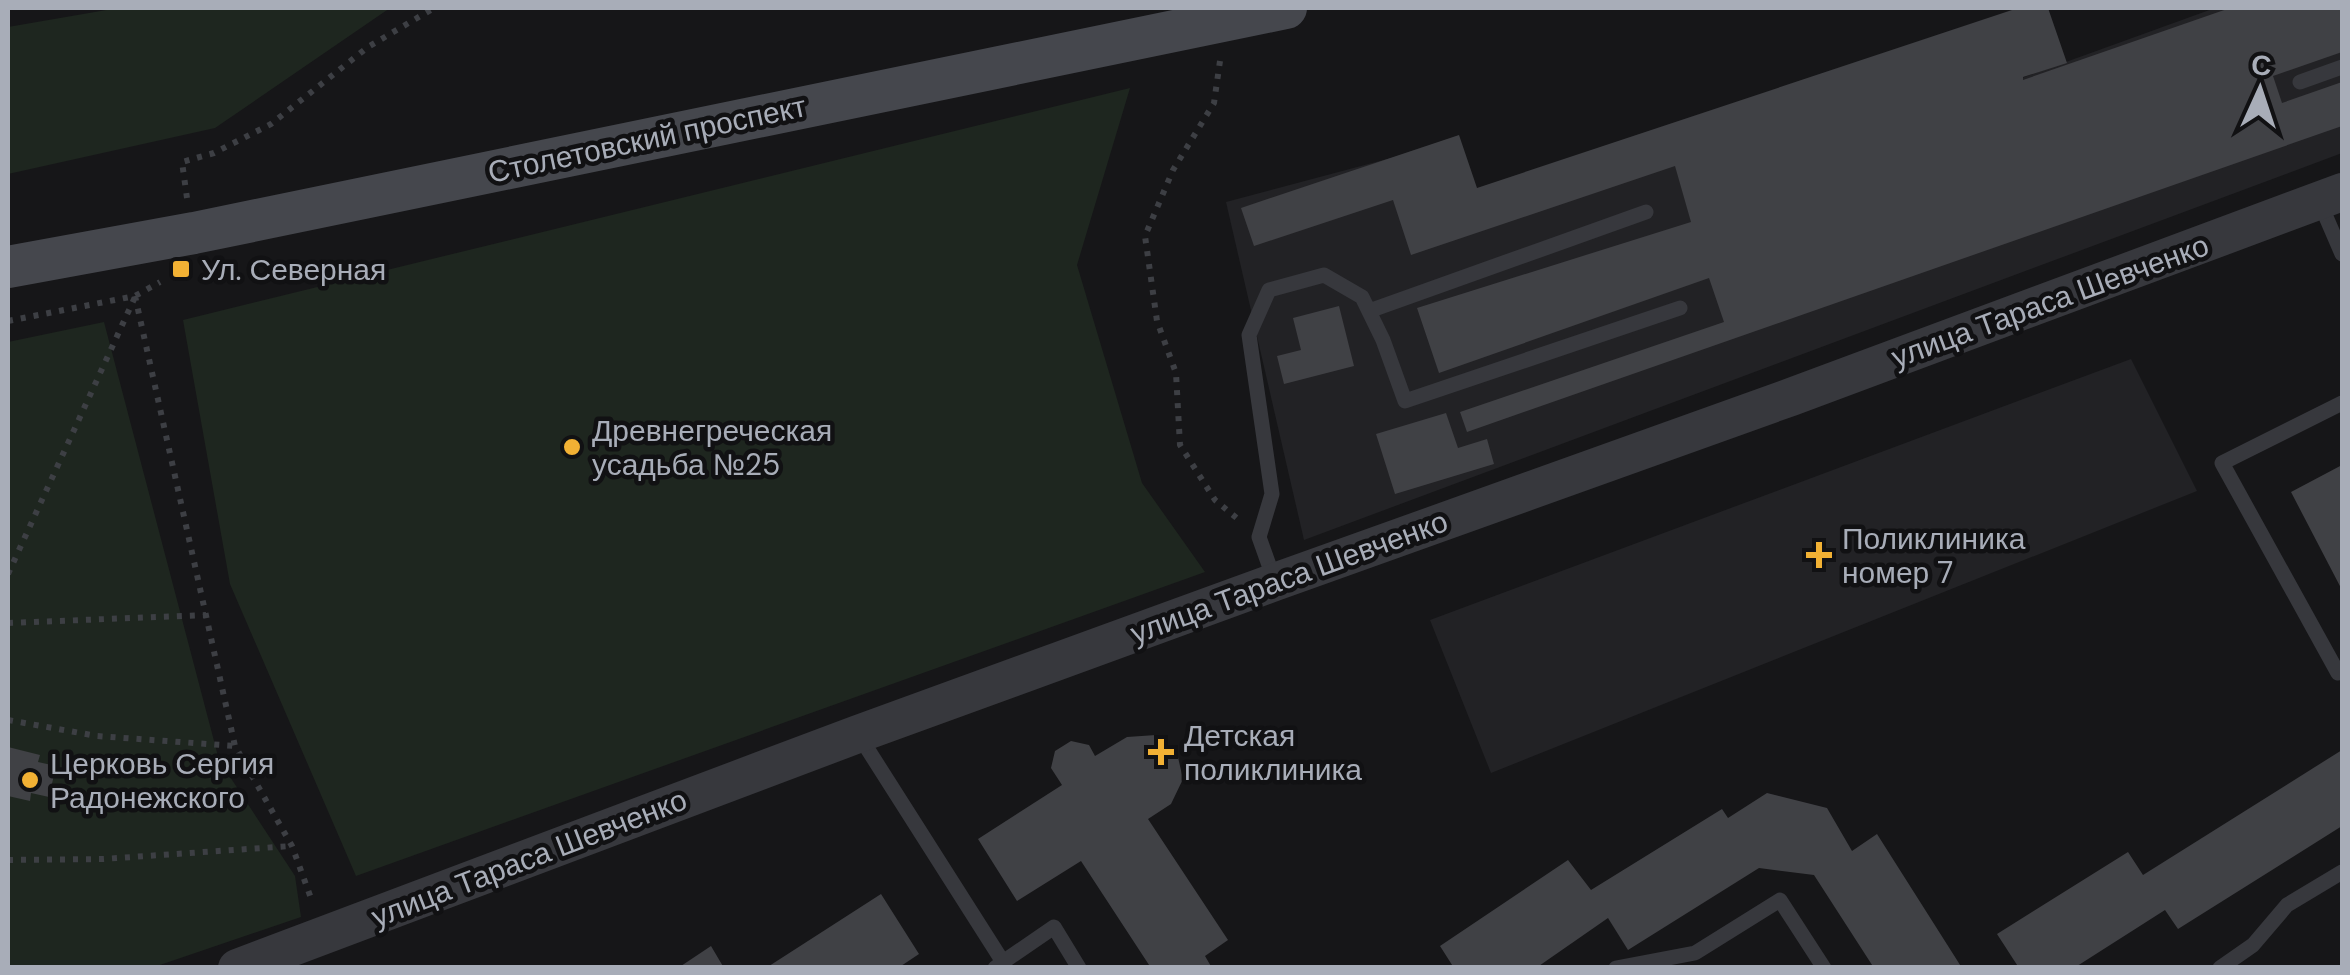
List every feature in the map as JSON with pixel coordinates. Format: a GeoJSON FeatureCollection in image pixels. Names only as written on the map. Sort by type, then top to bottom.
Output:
{"type":"FeatureCollection","features":[{"type":"Feature","properties":{"kind":"main road","name":"Столетовский проспект"},"geometry":{"type":"LineString","coordinates":[[8,267],[194,233],[1286,8]]}},
{"type":"Feature","properties":{"kind":"street","name":"улица Тараса Шевченко"},"geometry":{"type":"LineString","coordinates":[[237,968],[858,734],[1792,397],[2331,196]]}},
{"type":"Feature","properties":{"kind":"lane"},"geometry":{"type":"LineString","coordinates":[[2300,82],[2342,67]]}},
{"type":"Feature","properties":{"kind":"lane"},"geometry":{"type":"LineString","coordinates":[[2331,196],[2342,254]]}},
{"type":"Feature","properties":{"kind":"lane"},"geometry":{"type":"LineString","coordinates":[[1369,311],[1646,212]]}},
{"type":"Feature","properties":{"kind":"lane"},"geometry":{"type":"LineString","coordinates":[[1275,582],[1259,537],[1272,494],[1249,335],[1269,290],[1324,276],[1362,297],[1405,401],[1680,308]]}},
{"type":"Feature","properties":{"kind":"lane"},"geometry":{"type":"LineString","coordinates":[[2342,403],[2222,463],[2338,673],[2342,670]]}},
{"type":"Feature","properties":{"kind":"lane"},"geometry":{"type":"LineString","coordinates":[[858,734],[999,965],[1054,927],[1079,968]]}},
{"type":"Feature","properties":{"kind":"lane"},"geometry":{"type":"LineString","coordinates":[[2220,968],[2254,945],[2287,905],[2342,872]]}},
{"type":"Feature","properties":{"kind":"lane"},"geometry":{"type":"LineString","coordinates":[[1616,968],[1695,953],[1780,900],[1824,968]]}},
{"type":"Feature","properties":{"kind":"lane"},"geometry":{"type":"LineString","coordinates":[[1695,953],[1705,968]]}},
{"type":"Feature","properties":{"kind":"path"},"geometry":{"type":"LineString","coordinates":[[187,200],[182,162],[214,153],[270,124],[368,47],[434,8]]}},
{"type":"Feature","properties":{"kind":"path"},"geometry":{"type":"LineString","coordinates":[[1226,20],[1214,103],[1173,170],[1146,236],[1157,321],[1176,373],[1180,445],[1214,500],[1259,537]]}},
{"type":"Feature","properties":{"kind":"path"},"geometry":{"type":"LineString","coordinates":[[8,321],[136,296],[166,278]]}},
{"type":"Feature","properties":{"kind":"path"},"geometry":{"type":"LineString","coordinates":[[8,574],[136,296]]}},
{"type":"Feature","properties":{"kind":"path"},"geometry":{"type":"LineString","coordinates":[[136,296],[235,746],[292,846],[324,936]]}},
{"type":"Feature","properties":{"kind":"path"},"geometry":{"type":"LineString","coordinates":[[8,622],[207,615]]}},
{"type":"Feature","properties":{"kind":"path"},"geometry":{"type":"LineString","coordinates":[[8,720],[97,736],[235,746]]}},
{"type":"Feature","properties":{"kind":"path"},"geometry":{"type":"LineString","coordinates":[[8,860],[103,859],[292,846]]}},
{"type":"Feature","properties":{"kind":"shaded area"},"geometry":{"type":"Polygon","coordinates":[[[118,8],[390,8],[215,128],[8,174],[8,27],[118,8]]]}},
{"type":"Feature","properties":{"kind":"shaded area"},"geometry":{"type":"Polygon","coordinates":[[[2215,8],[2342,8],[2342,153],[1304,540],[1226,202],[1436,146],[1459,212],[1994,88],[2215,8]]]}},
{"type":"Feature","properties":{"kind":"shaded area"},"geometry":{"type":"Polygon","coordinates":[[[1130,88],[1077,265],[1142,483],[1205,572],[356,876],[230,584],[183,320],[1130,88]]]}},
{"type":"Feature","properties":{"kind":"shaded area"},"geometry":{"type":"Polygon","coordinates":[[[104,322],[219,760],[295,876],[301,917],[154,967],[8,968],[8,342],[104,322]]]}},
{"type":"Feature","properties":{"kind":"shaded area","name":"Поликлиника номер 7"},"geometry":{"type":"Polygon","coordinates":[[[2131,359],[2197,491],[1491,773],[1430,620],[2131,359]]]}},
{"type":"Feature","properties":{"kind":"building"},"geometry":{"type":"Polygon","coordinates":[[[2018,8],[2048,8],[2067,63],[2023,80],[2230,8],[2342,8],[2342,52],[2273,76],[2282,103],[2342,82],[2342,126],[1467,432],[1460,412],[1724,322],[1709,278],[1439,373],[1417,308],[1691,222],[1675,166],[1411,255],[1393,200],[1254,246],[1241,208],[1459,135],[1477,188],[2018,8]]]}},
{"type":"Feature","properties":{"kind":"building"},"geometry":{"type":"Polygon","coordinates":[[[1339,306],[1354,366],[1284,384],[1277,356],[1301,350],[1293,318],[1339,306]]]}},
{"type":"Feature","properties":{"kind":"building"},"geometry":{"type":"Polygon","coordinates":[[[1446,413],[1458,448],[1487,439],[1494,464],[1395,494],[1376,434],[1446,413]]]}},
{"type":"Feature","properties":{"kind":"building"},"geometry":{"type":"Polygon","coordinates":[[[2342,465],[2342,590],[2291,492],[2342,465]]]}},
{"type":"Feature","properties":{"kind":"building"},"geometry":{"type":"Polygon","coordinates":[[[1156,735],[1177,753],[1183,779],[1171,804],[1148,819],[1228,940],[1205,956],[1212,968],[1151,968],[1081,861],[1017,901],[978,839],[1062,785],[1051,768],[1055,751],[1071,741],[1089,745],[1095,756],[1127,737],[1156,735]]]}},
{"type":"Feature","properties":{"kind":"building","name":"Церковь Сергия Радонежского"},"geometry":{"type":"Polygon","coordinates":[[[8,747],[40,755],[38,762],[56,766],[49,797],[31,793],[30,801],[8,796],[8,747]]]}},
{"type":"Feature","properties":{"kind":"building"},"geometry":{"type":"Polygon","coordinates":[[[2342,750],[2342,826],[2178,929],[2165,910],[2074,968],[2019,968],[1997,934],[2128,852],[2143,875],[2342,750]]]}},
{"type":"Feature","properties":{"kind":"building"},"geometry":{"type":"Polygon","coordinates":[[[1767,793],[1827,808],[1852,851],[1877,834],[1962,968],[1874,968],[1814,875],[1759,868],[1628,950],[1608,918],[1536,968],[1454,968],[1440,946],[1568,860],[1591,890],[1722,809],[1728,818],[1767,793]]]}},
{"type":"Feature","properties":{"kind":"building"},"geometry":{"type":"Polygon","coordinates":[[[881,894],[919,954],[898,968],[766,968],[881,894]]]}},
{"type":"Feature","properties":{"kind":"building"},"geometry":{"type":"Polygon","coordinates":[[[711,946],[724,968],[678,968],[711,946]]]}},
{"type":"Feature","properties":{"kind":"place","name":"Ул. Северная"},"geometry":{"type":"Point","coordinates":[181,269]}},
{"type":"Feature","properties":{"kind":"place","name":"Древнегреческая усадьба №25"},"geometry":{"type":"Point","coordinates":[572,447]}},
{"type":"Feature","properties":{"kind":"place","name":"Поликлиника номер 7"},"geometry":{"type":"Point","coordinates":[1819,555]}},
{"type":"Feature","properties":{"kind":"place","name":"Детская поликлиника"},"geometry":{"type":"Point","coordinates":[1161,752]}},
{"type":"Feature","properties":{"kind":"place","name":"Церковь Сергия Радонежского"},"geometry":{"type":"Point","coordinates":[30,780]}}]}
